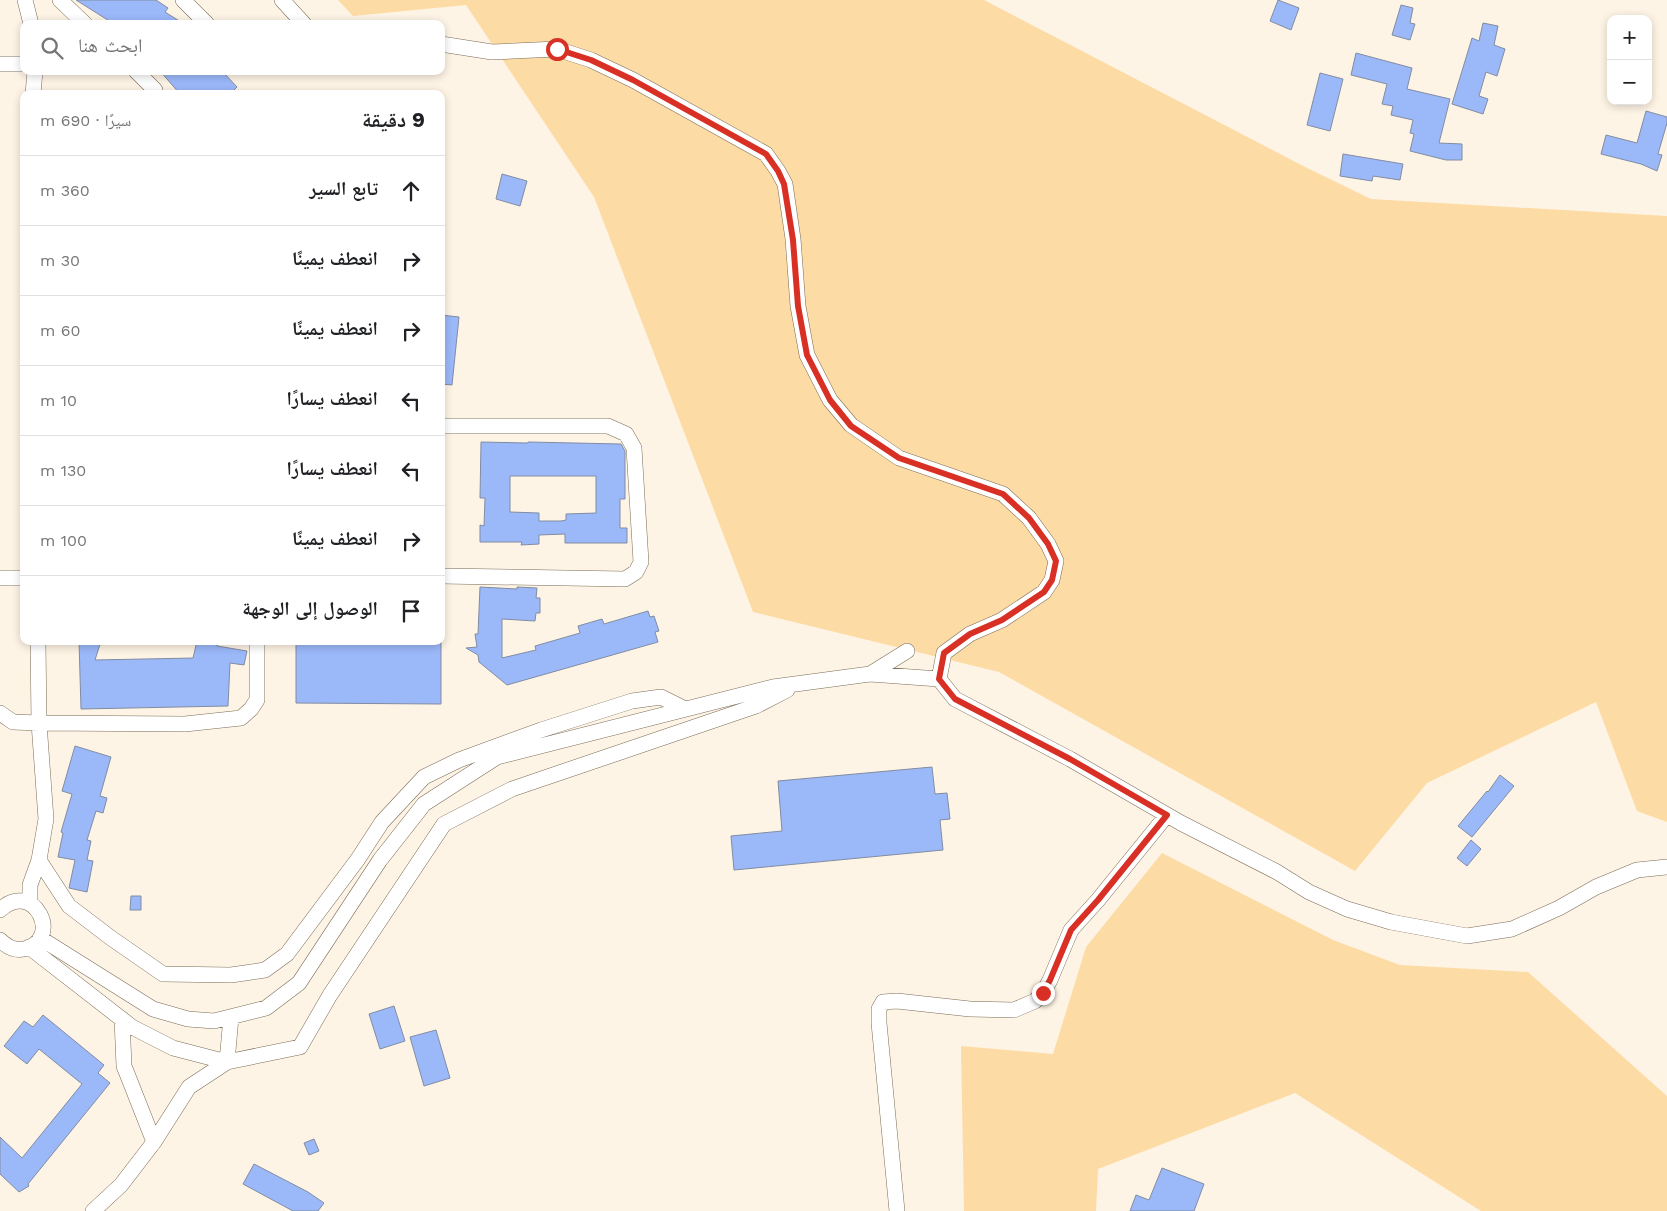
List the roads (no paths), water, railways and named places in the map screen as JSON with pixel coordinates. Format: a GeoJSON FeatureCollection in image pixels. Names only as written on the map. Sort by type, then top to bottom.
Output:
{"type":"FeatureCollection","features":[{"type":"Feature","properties":{"kind":"street"},"geometry":{"type":"LineString","coordinates":[[25,0],[31,20]]}},
{"type":"Feature","properties":{"kind":"street"},"geometry":{"type":"LineString","coordinates":[[60,0],[82,20]]}},
{"type":"Feature","properties":{"kind":"street"},"geometry":{"type":"LineString","coordinates":[[184,0],[203,20]]}},
{"type":"Feature","properties":{"kind":"street"},"geometry":{"type":"LineString","coordinates":[[282,0],[300,20]]}},
{"type":"Feature","properties":{"kind":"street"},"geometry":{"type":"LineString","coordinates":[[445,45],[492,52],[557,49],[591,60],[633,80],[766,154],[778,171],[784,184],[793,240],[798,306],[807,355],[830,400],[851,426],[899,458],[1003,494],[1029,518],[1048,544],[1056,561],[1052,580],[1044,592],[1002,620],[970,634],[944,653],[939,679]]}},
{"type":"Feature","properties":{"kind":"street"},"geometry":{"type":"LineString","coordinates":[[0,64],[20,64]]}},
{"type":"Feature","properties":{"kind":"street"},"geometry":{"type":"LineString","coordinates":[[33,90],[35,75]]}},
{"type":"Feature","properties":{"kind":"street"},"geometry":{"type":"LineString","coordinates":[[140,75],[156,90]]}},
{"type":"Feature","properties":{"kind":"street"},"geometry":{"type":"LineString","coordinates":[[445,426],[608,426],[626,434],[634,448],[642,562],[636,572],[625,579],[445,576]]}},
{"type":"Feature","properties":{"kind":"street"},"geometry":{"type":"LineString","coordinates":[[0,578],[20,578]]}},
{"type":"Feature","properties":{"kind":"street"},"geometry":{"type":"LineString","coordinates":[[30,903],[30,885],[39,860],[46,819],[39,723],[38,645]]}},
{"type":"Feature","properties":{"kind":"street"},"geometry":{"type":"LineString","coordinates":[[0,713],[13,722],[39,723],[185,724],[241,718],[257,700],[258,645]]}},
{"type":"Feature","properties":{"kind":"street"},"geometry":{"type":"LineString","coordinates":[[870,674],[907,651]]}},
{"type":"Feature","properties":{"kind":"street"},"geometry":{"type":"LineString","coordinates":[[34,943],[153,1009],[188,1019],[214,1021],[266,1008],[299,984],[380,860],[424,804],[497,757],[773,687],[870,674],[939,679],[955,699],[1070,759],[1167,815],[1269,868],[1309,892],[1347,909],[1391,922],[1467,936],[1512,929],[1637,870],[1667,867]]}},
{"type":"Feature","properties":{"kind":"street"},"geometry":{"type":"LineString","coordinates":[[93,1211],[121,1186],[154,1142],[189,1087],[227,1062],[300,1047],[330,995],[444,824],[512,789],[756,706],[798,684]]}},
{"type":"Feature","properties":{"kind":"street"},"geometry":{"type":"LineString","coordinates":[[39,860],[69,906],[163,974],[231,975],[265,970],[288,954],[358,859],[382,822],[424,777],[459,760],[541,730],[632,701],[661,697],[685,709]]}},
{"type":"Feature","properties":{"kind":"street"},"geometry":{"type":"LineString","coordinates":[[897,1211],[879,1023],[879,1009],[883,1002],[897,1001],[970,1009],[1014,1010],[1035,1001],[1043,993],[1050,980],[1071,930],[1098,900],[1167,815]]}},
{"type":"Feature","properties":{"kind":"street"},"geometry":{"type":"LineString","coordinates":[[2,905],[14,901],[30,903],[41,915],[43,922],[34,943],[21,949],[2,945]]}},
{"type":"Feature","properties":{"kind":"street"},"geometry":{"type":"LineString","coordinates":[[34,943],[132,1027],[173,1048],[227,1062]]}},
{"type":"Feature","properties":{"kind":"street"},"geometry":{"type":"LineString","coordinates":[[227,1062],[230,1017]]}},
{"type":"Feature","properties":{"kind":"street"},"geometry":{"type":"LineString","coordinates":[[122,1019],[124,1066],[154,1142]]}}]}
